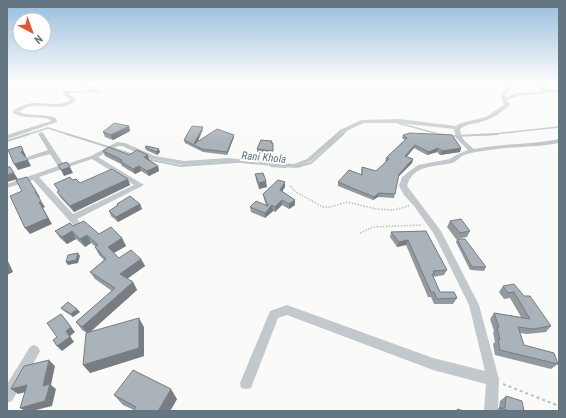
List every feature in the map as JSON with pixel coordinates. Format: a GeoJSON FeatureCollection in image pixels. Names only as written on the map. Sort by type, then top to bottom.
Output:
{"type":"FeatureCollection","features":[{"type":"Feature","properties":{"kind":"street"},"geometry":{"type":"LineString","coordinates":[[7,137],[54,122],[54,119],[49,117],[20,116],[15,112],[26,104],[66,104],[70,102]]}},
{"type":"Feature","properties":{"kind":"street"},"geometry":{"type":"LineString","coordinates":[[457,133],[466,123],[484,120],[500,112],[507,105],[506,102]]}},
{"type":"Feature","properties":{"kind":"street"},"geometry":{"type":"LineString","coordinates":[[7,186],[93,156],[113,145],[123,144],[153,158],[184,163],[228,160],[295,166],[309,160],[342,131],[363,121],[399,121],[457,133],[473,151]]}},
{"type":"Feature","properties":{"kind":"street"},"geometry":{"type":"LineString","coordinates":[[41,134],[62,167]]}},
{"type":"Feature","properties":{"kind":"street"},"geometry":{"type":"LineString","coordinates":[[491,411],[493,379],[474,305],[460,274],[433,223],[407,193],[403,186],[405,179],[420,166],[452,161],[460,155],[485,148],[534,146],[559,141]]}},
{"type":"Feature","properties":{"kind":"street"},"geometry":{"type":"LineString","coordinates":[[29,158],[52,151]]}},
{"type":"Feature","properties":{"kind":"street"},"geometry":{"type":"LineString","coordinates":[[72,218],[140,185],[93,156]]}},
{"type":"Feature","properties":{"kind":"street"},"geometry":{"type":"LineString","coordinates":[[35,177],[78,224]]}},
{"type":"Feature","properties":{"kind":"street"},"geometry":{"type":"LineString","coordinates":[[246,383],[274,314],[287,310],[433,364],[493,379]]}},
{"type":"Feature","properties":{"kind":"street"},"geometry":{"type":"LineString","coordinates":[[7,396],[34,351]]}},
{"type":"Feature","properties":{"kind":"path"},"geometry":{"type":"LineString","coordinates":[[290,186],[296,192],[323,207],[330,207],[347,202],[376,209],[393,210],[417,204]]}},
{"type":"Feature","properties":{"kind":"path"},"geometry":{"type":"LineString","coordinates":[[360,233],[364,229],[374,227],[410,228],[433,223]]}},
{"type":"Feature","properties":{"kind":"path"},"geometry":{"type":"LineString","coordinates":[[493,379],[559,406]]}},
{"type":"Feature","properties":{"kind":"building"},"geometry":{"type":"Polygon","coordinates":[[[114,123],[129,126],[111,135],[103,132],[114,123]]]}},
{"type":"Feature","properties":{"kind":"building"},"geometry":{"type":"Polygon","coordinates":[[[192,126],[203,127],[194,144],[217,129],[234,135],[227,152],[202,149],[184,140],[192,126]]]}},
{"type":"Feature","properties":{"kind":"building"},"geometry":{"type":"Polygon","coordinates":[[[410,133],[452,135],[461,148],[442,151],[438,148],[429,152],[415,145],[405,156],[413,159],[399,174],[395,194],[379,193],[374,197],[338,182],[349,170],[362,175],[362,167],[376,171],[389,159],[386,158],[407,138],[403,135],[410,133]]]}},
{"type":"Feature","properties":{"kind":"building"},"geometry":{"type":"Polygon","coordinates":[[[261,140],[272,141],[273,151],[257,149],[261,140]]]}},
{"type":"Feature","properties":{"kind":"building"},"geometry":{"type":"Polygon","coordinates":[[[21,146],[23,150],[21,152],[28,160],[14,164],[8,150],[21,146]]]}},
{"type":"Feature","properties":{"kind":"building"},"geometry":{"type":"Polygon","coordinates":[[[147,146],[159,149],[156,152],[145,147],[147,146]]]}},
{"type":"Feature","properties":{"kind":"building"},"geometry":{"type":"Polygon","coordinates":[[[109,147],[129,155],[137,150],[148,155],[144,157],[158,166],[147,171],[139,166],[133,169],[120,161],[122,160],[103,151],[109,147]]]}},
{"type":"Feature","properties":{"kind":"building"},"geometry":{"type":"Polygon","coordinates":[[[67,162],[70,167],[61,170],[58,165],[67,162]]]}},
{"type":"Feature","properties":{"kind":"building"},"geometry":{"type":"Polygon","coordinates":[[[7,167],[10,167],[14,173],[7,175],[7,167]]]}},
{"type":"Feature","properties":{"kind":"building"},"geometry":{"type":"Polygon","coordinates":[[[112,169],[128,179],[70,206],[57,192],[59,191],[54,184],[70,177],[72,180],[76,179],[80,183],[112,169]]]}},
{"type":"Feature","properties":{"kind":"building"},"geometry":{"type":"Polygon","coordinates":[[[263,173],[266,181],[259,183],[255,174],[263,173]]]}},
{"type":"Feature","properties":{"kind":"building"},"geometry":{"type":"Polygon","coordinates":[[[27,177],[36,191],[35,192],[41,201],[39,202],[48,218],[25,228],[10,196],[22,191],[16,180],[27,177]]]}},
{"type":"Feature","properties":{"kind":"building"},"geometry":{"type":"Polygon","coordinates":[[[278,180],[285,182],[280,190],[295,200],[289,204],[282,200],[275,207],[272,205],[265,213],[250,207],[256,201],[268,206],[263,194],[278,180]]]}},
{"type":"Feature","properties":{"kind":"building"},"geometry":{"type":"Polygon","coordinates":[[[130,196],[140,204],[116,217],[109,211],[118,205],[117,204],[130,196]]]}},
{"type":"Feature","properties":{"kind":"building"},"geometry":{"type":"Polygon","coordinates":[[[461,219],[470,231],[460,233],[450,221],[461,219]]]}},
{"type":"Feature","properties":{"kind":"building"},"geometry":{"type":"Polygon","coordinates":[[[84,221],[99,234],[111,227],[122,238],[108,247],[119,258],[131,250],[141,259],[120,274],[133,282],[82,327],[76,322],[115,288],[90,272],[106,259],[95,247],[98,245],[87,235],[80,239],[72,231],[62,237],[55,231],[70,223],[73,226],[84,221]]]}},
{"type":"Feature","properties":{"kind":"building"},"geometry":{"type":"Polygon","coordinates":[[[426,231],[447,270],[433,271],[435,274],[432,274],[440,292],[454,292],[457,298],[437,299],[434,292],[431,292],[408,240],[399,242],[391,232],[426,231]]]}},
{"type":"Feature","properties":{"kind":"building"},"geometry":{"type":"Polygon","coordinates":[[[457,239],[465,239],[486,267],[472,267],[457,239]]]}},
{"type":"Feature","properties":{"kind":"building"},"geometry":{"type":"Polygon","coordinates":[[[78,253],[76,260],[66,262],[68,255],[78,253]]]}},
{"type":"Feature","properties":{"kind":"building"},"geometry":{"type":"Polygon","coordinates":[[[514,284],[524,296],[530,296],[551,326],[533,329],[518,327],[524,345],[554,353],[558,364],[500,350],[498,339],[500,340],[497,327],[499,327],[494,313],[530,319],[514,292],[508,293],[503,286],[514,284]]]}},
{"type":"Feature","properties":{"kind":"building"},"geometry":{"type":"Polygon","coordinates":[[[68,302],[77,309],[71,314],[61,308],[68,302]]]}},
{"type":"Feature","properties":{"kind":"building"},"geometry":{"type":"Polygon","coordinates":[[[61,314],[71,327],[66,331],[70,337],[57,346],[53,340],[57,337],[47,323],[61,314]]]}},
{"type":"Feature","properties":{"kind":"building"},"geometry":{"type":"Polygon","coordinates":[[[139,318],[139,348],[83,365],[86,333],[139,318]]]}},
{"type":"Feature","properties":{"kind":"building"},"geometry":{"type":"Polygon","coordinates":[[[49,360],[43,386],[50,384],[45,401],[20,408],[27,385],[11,389],[24,366],[49,360]]]}},
{"type":"Feature","properties":{"kind":"building"},"geometry":{"type":"Polygon","coordinates":[[[133,370],[171,389],[158,411],[133,411],[136,407],[114,395],[133,370]]]}},
{"type":"Feature","properties":{"kind":"building"},"geometry":{"type":"Polygon","coordinates":[[[506,396],[522,401],[524,411],[510,411],[499,408],[505,408],[506,396]]]}},
{"type":"Feature","properties":{"kind":"waterway","name":"Rani Khola"},"geometry":{"type":"LineString","coordinates":[[398,123],[440,134]]}},
{"type":"Feature","properties":{"kind":"waterway","name":"Rani Khola"},"geometry":{"type":"LineString","coordinates":[[494,134],[559,127]]}},
{"type":"Feature","properties":{"kind":"waterway","name":"Rani Khola"},"geometry":{"type":"LineString","coordinates":[[26,135],[48,128],[70,135]]}},
{"type":"Feature","properties":{"kind":"waterway","name":"Rani Khola"},"geometry":{"type":"LineString","coordinates":[[343,134],[347,130]]}},
{"type":"Feature","properties":{"kind":"waterway","name":"Rani Khola"},"geometry":{"type":"LineString","coordinates":[[7,141],[29,134]]}},
{"type":"Feature","properties":{"kind":"waterway","name":"Rani Khola"},"geometry":{"type":"LineString","coordinates":[[67,134],[134,155]]}},
{"type":"Feature","properties":{"kind":"waterway","name":"Rani Khola"},"geometry":{"type":"LineString","coordinates":[[297,167],[311,163],[343,134]]}},
{"type":"Feature","properties":{"kind":"waterway","name":"Rani Khola"},"geometry":{"type":"LineString","coordinates":[[440,134],[456,136],[494,134]]}},
{"type":"Feature","properties":{"kind":"waterway","name":"Rani Khola"},"geometry":{"type":"LineString","coordinates":[[486,135],[494,134]]}},
{"type":"Feature","properties":{"kind":"waterway","name":"Rani Khola"},"geometry":{"type":"LineString","coordinates":[[146,159],[181,166],[236,162]]}},
{"type":"Feature","properties":{"kind":"waterway","name":"Rani Khola"},"geometry":{"type":"LineString","coordinates":[[271,166],[286,167]]}}]}
